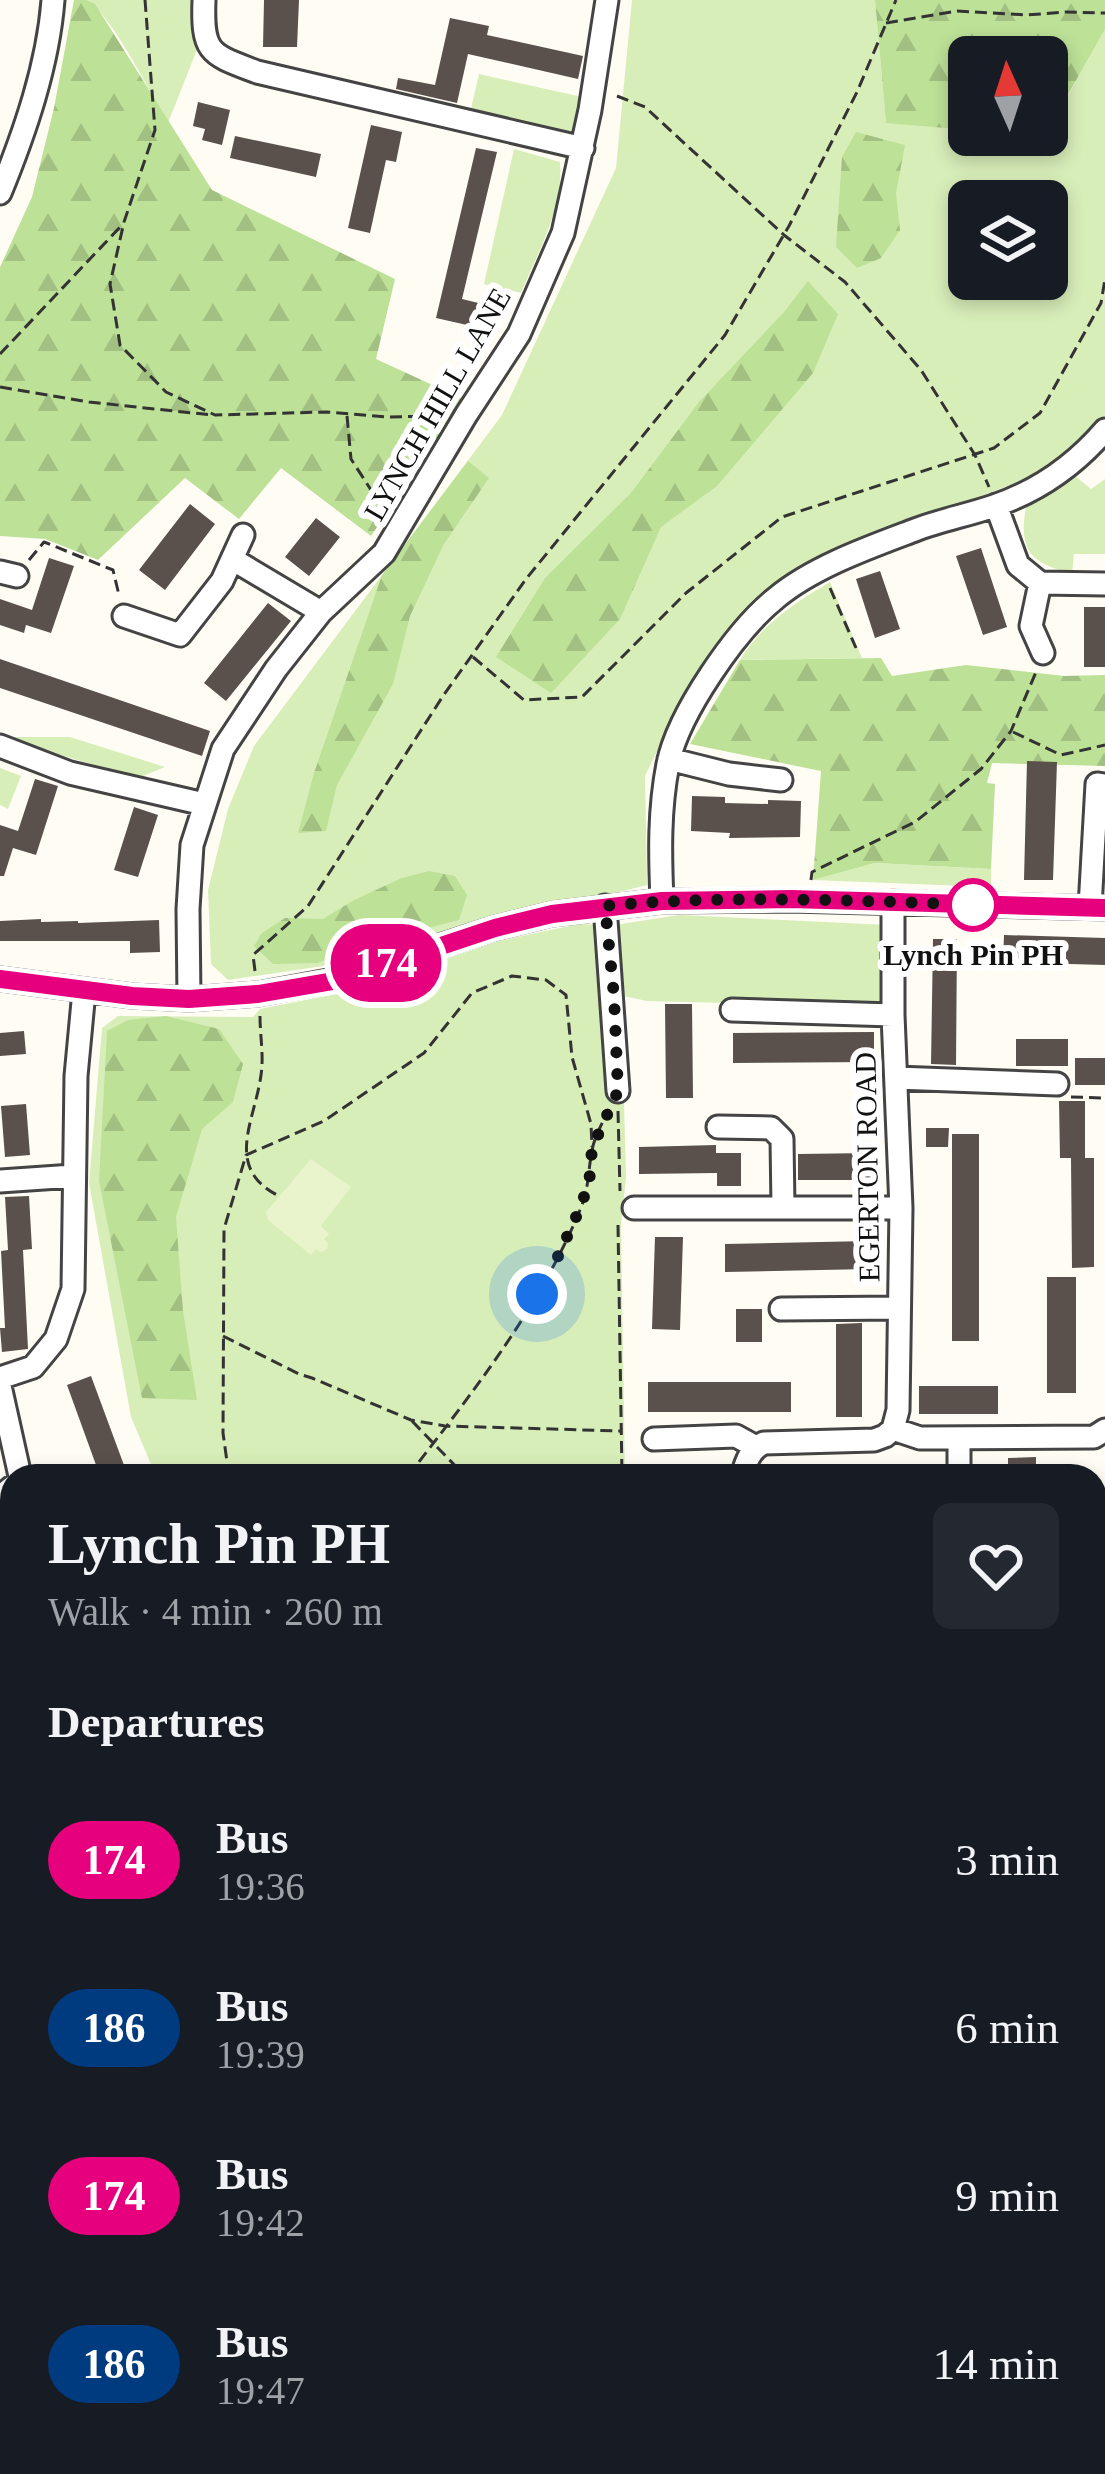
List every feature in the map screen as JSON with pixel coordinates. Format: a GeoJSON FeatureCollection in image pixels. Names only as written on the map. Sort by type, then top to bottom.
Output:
{"type":"FeatureCollection","features":[{"type":"Feature","properties":{"kind":"street"},"geometry":{"type":"LineString","coordinates":[[0,193],[51,30],[53,0]]}},
{"type":"Feature","properties":{"kind":"street"},"geometry":{"type":"LineString","coordinates":[[204,0],[203,32],[217,56],[257,73],[583,148]]}},
{"type":"Feature","properties":{"kind":"street","name":"LYNCH HILL LANE"},"geometry":{"type":"LineString","coordinates":[[189,999],[192,844],[224,749],[276,669],[321,612],[384,553],[519,334],[562,233],[583,148],[607,0]]}},
{"type":"Feature","properties":{"kind":"street"},"geometry":{"type":"LineString","coordinates":[[662,901],[659,836],[669,759],[699,692],[735,640],[777,597],[822,570],[918,529],[997,506],[1041,486],[1086,452],[1105,430]]}},
{"type":"Feature","properties":{"kind":"street"},"geometry":{"type":"LineString","coordinates":[[997,506],[1018,565],[1040,583],[1105,584]]}},
{"type":"Feature","properties":{"kind":"street"},"geometry":{"type":"LineString","coordinates":[[124,616],[180,635],[222,581],[243,535]]}},
{"type":"Feature","properties":{"kind":"street"},"geometry":{"type":"LineString","coordinates":[[232,559],[321,612]]}},
{"type":"Feature","properties":{"kind":"street"},"geometry":{"type":"LineString","coordinates":[[1040,583],[1024,635],[1043,653]]}},
{"type":"Feature","properties":{"kind":"street"},"geometry":{"type":"LineString","coordinates":[[0,746],[70,773],[204,805]]}},
{"type":"Feature","properties":{"kind":"street"},"geometry":{"type":"LineString","coordinates":[[669,759],[729,774],[781,780]]}},
{"type":"Feature","properties":{"kind":"street"},"geometry":{"type":"LineString","coordinates":[[0,979],[189,999],[258,994],[339,980],[552,914],[662,901],[1097,908],[1097,784],[1105,784]]}},
{"type":"Feature","properties":{"kind":"street","name":"EGERTON ROAD"},"geometry":{"type":"LineString","coordinates":[[893,902],[902,1208],[898,1410],[893,1429]]}},
{"type":"Feature","properties":{"kind":"street"},"geometry":{"type":"LineString","coordinates":[[605,906],[618,1091]]}},
{"type":"Feature","properties":{"kind":"street"},"geometry":{"type":"LineString","coordinates":[[17,1464],[0,1382],[33,1367],[56,1340],[74,1289],[76,1076],[84,991]]}},
{"type":"Feature","properties":{"kind":"street"},"geometry":{"type":"LineString","coordinates":[[732,1010],[893,1015]]}},
{"type":"Feature","properties":{"kind":"street"},"geometry":{"type":"LineString","coordinates":[[896,1078],[1057,1084]]}},
{"type":"Feature","properties":{"kind":"street"},"geometry":{"type":"LineString","coordinates":[[718,1127],[770,1128],[782,1139],[783,1208]]}},
{"type":"Feature","properties":{"kind":"street"},"geometry":{"type":"LineString","coordinates":[[0,1181],[73,1176]]}},
{"type":"Feature","properties":{"kind":"street"},"geometry":{"type":"LineString","coordinates":[[627,1201],[902,1208]]}},
{"type":"Feature","properties":{"kind":"street"},"geometry":{"type":"LineString","coordinates":[[781,1309],[899,1308]]}},
{"type":"Feature","properties":{"kind":"street"},"geometry":{"type":"LineString","coordinates":[[654,1439],[736,1436],[756,1447],[781,1441],[874,1440],[893,1429],[920,1438],[1094,1437],[1105,1430]]}},
{"type":"Feature","properties":{"kind":"street"},"geometry":{"type":"LineString","coordinates":[[958,1438],[959,1464]]}},
{"type":"Feature","properties":{"kind":"street"},"geometry":{"type":"LineString","coordinates":[[745,1464],[756,1447]]}},
{"type":"Feature","properties":{"kind":"path"},"geometry":{"type":"LineString","coordinates":[[145,0],[155,130],[124,222],[110,284],[120,345],[166,392],[215,416]]}},
{"type":"Feature","properties":{"kind":"path"},"geometry":{"type":"LineString","coordinates":[[227,1464],[224,1229],[246,1155],[262,1071],[253,955],[308,906],[526,579],[725,335],[784,235],[857,92],[896,0]]}},
{"type":"Feature","properties":{"kind":"path"},"geometry":{"type":"LineString","coordinates":[[886,23],[957,10],[1105,13]]}},
{"type":"Feature","properties":{"kind":"path"},"geometry":{"type":"LineString","coordinates":[[594,88],[646,106],[784,235],[844,283],[921,370],[975,454],[997,506]]}},
{"type":"Feature","properties":{"kind":"path"},"geometry":{"type":"LineString","coordinates":[[0,354],[124,222]]}},
{"type":"Feature","properties":{"kind":"path"},"geometry":{"type":"LineString","coordinates":[[472,656],[524,700],[582,697],[686,593],[782,518],[994,448],[1040,413],[1101,303],[1105,279]]}},
{"type":"Feature","properties":{"kind":"path"},"geometry":{"type":"LineString","coordinates":[[0,387],[215,416],[466,415]]}},
{"type":"Feature","properties":{"kind":"path"},"geometry":{"type":"LineString","coordinates":[[347,414],[351,459],[384,510],[401,524]]}},
{"type":"Feature","properties":{"kind":"path"},"geometry":{"type":"LineString","coordinates":[[9,574],[44,542],[113,570],[124,616]]}},
{"type":"Feature","properties":{"kind":"path"},"geometry":{"type":"LineString","coordinates":[[822,570],[856,647]]}},
{"type":"Feature","properties":{"kind":"path"},"geometry":{"type":"LineString","coordinates":[[809,900],[812,872],[915,822],[981,769],[1011,731],[1043,653]]}},
{"type":"Feature","properties":{"kind":"path"},"geometry":{"type":"LineString","coordinates":[[1011,731],[1061,755],[1105,745]]}},
{"type":"Feature","properties":{"kind":"path"},"geometry":{"type":"LineString","coordinates":[[246,1155],[324,1121],[424,1053],[472,993],[512,976],[546,980],[566,995],[572,1057],[591,1124],[590,1175],[582,1204],[521,1322],[417,1464]]}},
{"type":"Feature","properties":{"kind":"path"},"geometry":{"type":"LineString","coordinates":[[592,1148],[618,1091]]}},
{"type":"Feature","properties":{"kind":"path"},"geometry":{"type":"LineString","coordinates":[[618,1091],[627,1201]]}},
{"type":"Feature","properties":{"kind":"path"},"geometry":{"type":"LineString","coordinates":[[246,1155],[257,1183],[279,1196]]}},
{"type":"Feature","properties":{"kind":"path"},"geometry":{"type":"LineString","coordinates":[[617,1227],[622,1464]]}},
{"type":"Feature","properties":{"kind":"path"},"geometry":{"type":"LineString","coordinates":[[222,1336],[411,1420],[445,1426],[622,1431]]}},
{"type":"Feature","properties":{"kind":"path"},"geometry":{"type":"LineString","coordinates":[[411,1420],[453,1464]]}},
{"type":"Feature","properties":{"kind":"green space"},"geometry":{"type":"Polygon","coordinates":[[[74,0],[95,4],[212,190],[395,279],[376,359],[463,399],[371,536],[281,468],[239,519],[185,478],[98,560],[45,539],[0,536],[0,267],[32,197],[74,0]]]}},
{"type":"Feature","properties":{"kind":"green space"},"geometry":{"type":"Polygon","coordinates":[[[86,0],[199,0],[198,47],[168,123],[119,38],[86,0]]]}},
{"type":"Feature","properties":{"kind":"green space"},"geometry":{"type":"Polygon","coordinates":[[[632,0],[875,0],[886,122],[948,128],[948,156],[1068,156],[1068,96],[1105,27],[1105,415],[1064,466],[832,549],[749,607],[690,683],[645,776],[647,885],[323,966],[228,980],[211,964],[208,890],[228,809],[254,746],[502,415],[616,168],[632,0]]]}},
{"type":"Feature","properties":{"kind":"green space"},"geometry":{"type":"Polygon","coordinates":[[[875,0],[1105,0],[1105,29],[1068,95],[1068,36],[948,36],[948,128],[886,123],[875,0]]]}},
{"type":"Feature","properties":{"kind":"green space"},"geometry":{"type":"Polygon","coordinates":[[[479,74],[582,97],[571,134],[470,113],[479,74]]]}},
{"type":"Feature","properties":{"kind":"green space"},"geometry":{"type":"Polygon","coordinates":[[[856,132],[905,145],[896,193],[900,230],[881,258],[857,268],[836,247],[842,157],[856,132]]]}},
{"type":"Feature","properties":{"kind":"green space"},"geometry":{"type":"Polygon","coordinates":[[[514,149],[560,162],[554,212],[521,293],[484,284],[514,149]]]}},
{"type":"Feature","properties":{"kind":"green space"},"geometry":{"type":"Polygon","coordinates":[[[808,281],[838,314],[813,373],[717,486],[661,527],[620,619],[551,693],[496,657],[545,578],[631,493],[699,402],[808,281]]]}},
{"type":"Feature","properties":{"kind":"green space"},"geometry":{"type":"Polygon","coordinates":[[[468,461],[489,478],[444,544],[410,616],[393,684],[337,785],[326,831],[298,833],[382,575],[468,461]]]}},
{"type":"Feature","properties":{"kind":"green space"},"geometry":{"type":"Polygon","coordinates":[[[1075,476],[1091,489],[1105,479],[1105,554],[1074,554],[1072,573],[1037,560],[1026,544],[1024,522],[1026,507],[1075,476]]]}},
{"type":"Feature","properties":{"kind":"green space"},"geometry":{"type":"Polygon","coordinates":[[[830,582],[862,658],[740,660],[769,625],[830,582]]]}},
{"type":"Feature","properties":{"kind":"green space"},"geometry":{"type":"Polygon","coordinates":[[[881,658],[892,676],[966,665],[1064,676],[1105,675],[1105,766],[992,763],[987,783],[995,784],[991,869],[875,863],[813,880],[821,771],[690,744],[740,660],[881,658]]]}},
{"type":"Feature","properties":{"kind":"green space"},"geometry":{"type":"Polygon","coordinates":[[[0,737],[70,737],[165,767],[138,778],[0,737]]]}},
{"type":"Feature","properties":{"kind":"green space"},"geometry":{"type":"Polygon","coordinates":[[[0,768],[21,776],[8,809],[0,805],[0,768]]]}},
{"type":"Feature","properties":{"kind":"green space"},"geometry":{"type":"Polygon","coordinates":[[[875,863],[991,869],[991,887],[813,880],[875,863]]]}},
{"type":"Feature","properties":{"kind":"green space"},"geometry":{"type":"Polygon","coordinates":[[[429,871],[455,876],[467,895],[459,920],[351,948],[318,963],[273,964],[254,946],[262,933],[285,918],[323,919],[402,878],[429,871]]]}},
{"type":"Feature","properties":{"kind":"green space"},"geometry":{"type":"Polygon","coordinates":[[[679,915],[887,925],[888,1007],[647,1001],[623,996],[615,925],[679,915]]]}},
{"type":"Feature","properties":{"kind":"green space"},"geometry":{"type":"Polygon","coordinates":[[[579,924],[602,925],[609,1097],[624,1102],[625,1464],[151,1464],[131,1417],[89,1183],[102,1028],[118,1016],[253,1017],[260,1009],[346,992],[499,941],[579,924]]]}},
{"type":"Feature","properties":{"kind":"green space"},"geometry":{"type":"Polygon","coordinates":[[[166,1016],[219,1029],[243,1064],[233,1102],[202,1129],[176,1217],[183,1311],[197,1400],[142,1398],[99,1181],[107,1031],[128,1020],[166,1016]]]}},
{"type":"Feature","properties":{"kind":"green space"},"geometry":{"type":"Polygon","coordinates":[[[311,1159],[351,1187],[321,1226],[329,1234],[324,1239],[327,1249],[316,1249],[311,1255],[268,1220],[266,1212],[311,1159]]]}},
{"type":"Feature","properties":{"kind":"building"},"geometry":{"type":"Polygon","coordinates":[[[264,0],[299,0],[297,47],[263,47],[264,0]]]}},
{"type":"Feature","properties":{"kind":"building"},"geometry":{"type":"Polygon","coordinates":[[[450,18],[489,26],[487,35],[583,56],[578,79],[468,54],[457,103],[396,89],[398,78],[435,85],[450,18]]]}},
{"type":"Feature","properties":{"kind":"building"},"geometry":{"type":"Polygon","coordinates":[[[198,102],[230,110],[222,145],[202,140],[205,129],[193,126],[198,102]]]}},
{"type":"Feature","properties":{"kind":"building"},"geometry":{"type":"Polygon","coordinates":[[[371,125],[402,132],[396,162],[386,160],[370,233],[348,228],[371,125]]]}},
{"type":"Feature","properties":{"kind":"building"},"geometry":{"type":"Polygon","coordinates":[[[235,136],[321,154],[316,177],[230,158],[235,136]]]}},
{"type":"Feature","properties":{"kind":"building"},"geometry":{"type":"Polygon","coordinates":[[[476,148],[497,152],[462,299],[503,309],[498,332],[436,318],[476,148]]]}},
{"type":"Feature","properties":{"kind":"building"},"geometry":{"type":"Polygon","coordinates":[[[190,504],[215,524],[165,590],[139,570],[190,504]]]}},
{"type":"Feature","properties":{"kind":"building"},"geometry":{"type":"Polygon","coordinates":[[[316,518],[340,537],[309,576],[285,557],[316,518]]]}},
{"type":"Feature","properties":{"kind":"building"},"geometry":{"type":"Polygon","coordinates":[[[981,548],[1007,627],[983,635],[956,556],[981,548]]]}},
{"type":"Feature","properties":{"kind":"building"},"geometry":{"type":"Polygon","coordinates":[[[49,558],[74,566],[51,633],[26,625],[24,633],[0,625],[0,599],[32,610],[49,558]]]}},
{"type":"Feature","properties":{"kind":"building"},"geometry":{"type":"Polygon","coordinates":[[[880,571],[900,629],[875,638],[856,579],[880,571]]]}},
{"type":"Feature","properties":{"kind":"building"},"geometry":{"type":"Polygon","coordinates":[[[268,603],[291,621],[226,701],[204,683],[268,603]]]}},
{"type":"Feature","properties":{"kind":"building"},"geometry":{"type":"Polygon","coordinates":[[[1084,607],[1105,607],[1105,667],[1084,667],[1084,607]]]}},
{"type":"Feature","properties":{"kind":"building"},"geometry":{"type":"Polygon","coordinates":[[[0,659],[210,731],[202,756],[0,688],[0,659]]]}},
{"type":"Feature","properties":{"kind":"building"},"geometry":{"type":"Polygon","coordinates":[[[1027,761],[1057,762],[1053,880],[1024,880],[1027,761]]]}},
{"type":"Feature","properties":{"kind":"building"},"geometry":{"type":"Polygon","coordinates":[[[35,779],[58,786],[36,855],[13,848],[4,876],[0,876],[0,825],[18,831],[35,779]]]}},
{"type":"Feature","properties":{"kind":"building"},"geometry":{"type":"Polygon","coordinates":[[[692,796],[725,797],[725,803],[801,801],[800,837],[729,838],[730,833],[691,831],[692,796]]]}},
{"type":"Feature","properties":{"kind":"building"},"geometry":{"type":"Polygon","coordinates":[[[134,807],[158,815],[138,877],[114,870],[134,807]]]}},
{"type":"Feature","properties":{"kind":"building"},"geometry":{"type":"Polygon","coordinates":[[[159,920],[160,952],[130,953],[130,941],[0,941],[0,921],[78,923],[159,920]]]}},
{"type":"Feature","properties":{"kind":"building"},"geometry":{"type":"Polygon","coordinates":[[[1004,935],[1105,938],[1105,965],[1003,962],[1004,935]]]}},
{"type":"Feature","properties":{"kind":"building"},"geometry":{"type":"Polygon","coordinates":[[[933,939],[957,939],[956,1065],[931,1064],[933,939]]]}},
{"type":"Feature","properties":{"kind":"building"},"geometry":{"type":"Polygon","coordinates":[[[665,1004],[692,1004],[693,1098],[666,1098],[665,1004]]]}},
{"type":"Feature","properties":{"kind":"building"},"geometry":{"type":"Polygon","coordinates":[[[24,1031],[26,1054],[0,1056],[0,1033],[24,1031]]]}},
{"type":"Feature","properties":{"kind":"building"},"geometry":{"type":"Polygon","coordinates":[[[874,1032],[874,1062],[733,1063],[733,1033],[874,1032]]]}},
{"type":"Feature","properties":{"kind":"building"},"geometry":{"type":"Polygon","coordinates":[[[1016,1039],[1068,1039],[1068,1066],[1016,1066],[1016,1039]]]}},
{"type":"Feature","properties":{"kind":"building"},"geometry":{"type":"Polygon","coordinates":[[[1075,1058],[1105,1058],[1105,1085],[1075,1085],[1075,1058]]]}},
{"type":"Feature","properties":{"kind":"building"},"geometry":{"type":"Polygon","coordinates":[[[1059,1101],[1085,1101],[1085,1158],[1094,1158],[1094,1267],[1072,1268],[1071,1158],[1060,1158],[1059,1101]]]}},
{"type":"Feature","properties":{"kind":"building"},"geometry":{"type":"Polygon","coordinates":[[[26,1104],[30,1155],[5,1157],[1,1106],[26,1104]]]}},
{"type":"Feature","properties":{"kind":"building"},"geometry":{"type":"Polygon","coordinates":[[[926,1128],[949,1128],[948,1147],[926,1147],[926,1128]]]}},
{"type":"Feature","properties":{"kind":"building"},"geometry":{"type":"Polygon","coordinates":[[[952,1134],[979,1134],[979,1341],[952,1341],[952,1134]]]}},
{"type":"Feature","properties":{"kind":"building"},"geometry":{"type":"Polygon","coordinates":[[[716,1145],[716,1153],[741,1153],[741,1186],[717,1186],[717,1173],[639,1174],[639,1147],[716,1145]]]}},
{"type":"Feature","properties":{"kind":"building"},"geometry":{"type":"Polygon","coordinates":[[[871,1153],[871,1180],[798,1180],[798,1154],[871,1153]]]}},
{"type":"Feature","properties":{"kind":"building"},"geometry":{"type":"Polygon","coordinates":[[[29,1196],[32,1249],[23,1250],[28,1349],[2,1352],[1,1251],[8,1250],[5,1197],[29,1196]]]}},
{"type":"Feature","properties":{"kind":"building"},"geometry":{"type":"Polygon","coordinates":[[[655,1237],[683,1237],[680,1330],[652,1329],[655,1237]]]}},
{"type":"Feature","properties":{"kind":"building"},"geometry":{"type":"Polygon","coordinates":[[[868,1241],[868,1269],[725,1272],[725,1244],[868,1241]]]}},
{"type":"Feature","properties":{"kind":"building"},"geometry":{"type":"Polygon","coordinates":[[[1047,1277],[1076,1277],[1076,1393],[1047,1393],[1047,1277]]]}},
{"type":"Feature","properties":{"kind":"building"},"geometry":{"type":"Polygon","coordinates":[[[736,1309],[762,1309],[762,1342],[736,1342],[736,1309]]]}},
{"type":"Feature","properties":{"kind":"building"},"geometry":{"type":"Polygon","coordinates":[[[862,1323],[862,1417],[836,1417],[836,1324],[862,1323]]]}},
{"type":"Feature","properties":{"kind":"building"},"geometry":{"type":"Polygon","coordinates":[[[91,1376],[124,1464],[96,1464],[67,1385],[91,1376]]]}},
{"type":"Feature","properties":{"kind":"building"},"geometry":{"type":"Polygon","coordinates":[[[648,1382],[791,1382],[791,1412],[648,1412],[648,1382]]]}},
{"type":"Feature","properties":{"kind":"building"},"geometry":{"type":"Polygon","coordinates":[[[919,1386],[998,1386],[998,1414],[919,1414],[919,1386]]]}},
{"type":"Feature","properties":{"kind":"building"},"geometry":{"type":"Polygon","coordinates":[[[1036,1457],[1036,1464],[1008,1464],[1008,1458],[1036,1457]]]}},
{"type":"Feature","properties":{"kind":"bus line","name":"174"},"geometry":{"type":"LineString","coordinates":[[0,979],[132,996],[189,999],[258,994],[339,980],[552,914],[662,901],[791,899],[1105,908]]}},
{"type":"Feature","properties":{"kind":"place","name":"Lynch Pin PH"},"geometry":{"type":"Point","coordinates":[973,905]}},
{"type":"Feature","properties":{"kind":"route"},"geometry":{"type":"LineString","coordinates":[[537,1294],[582,1204],[592,1148],[618,1091],[605,906],[791,899],[982,905],[973,905]]}}]}
